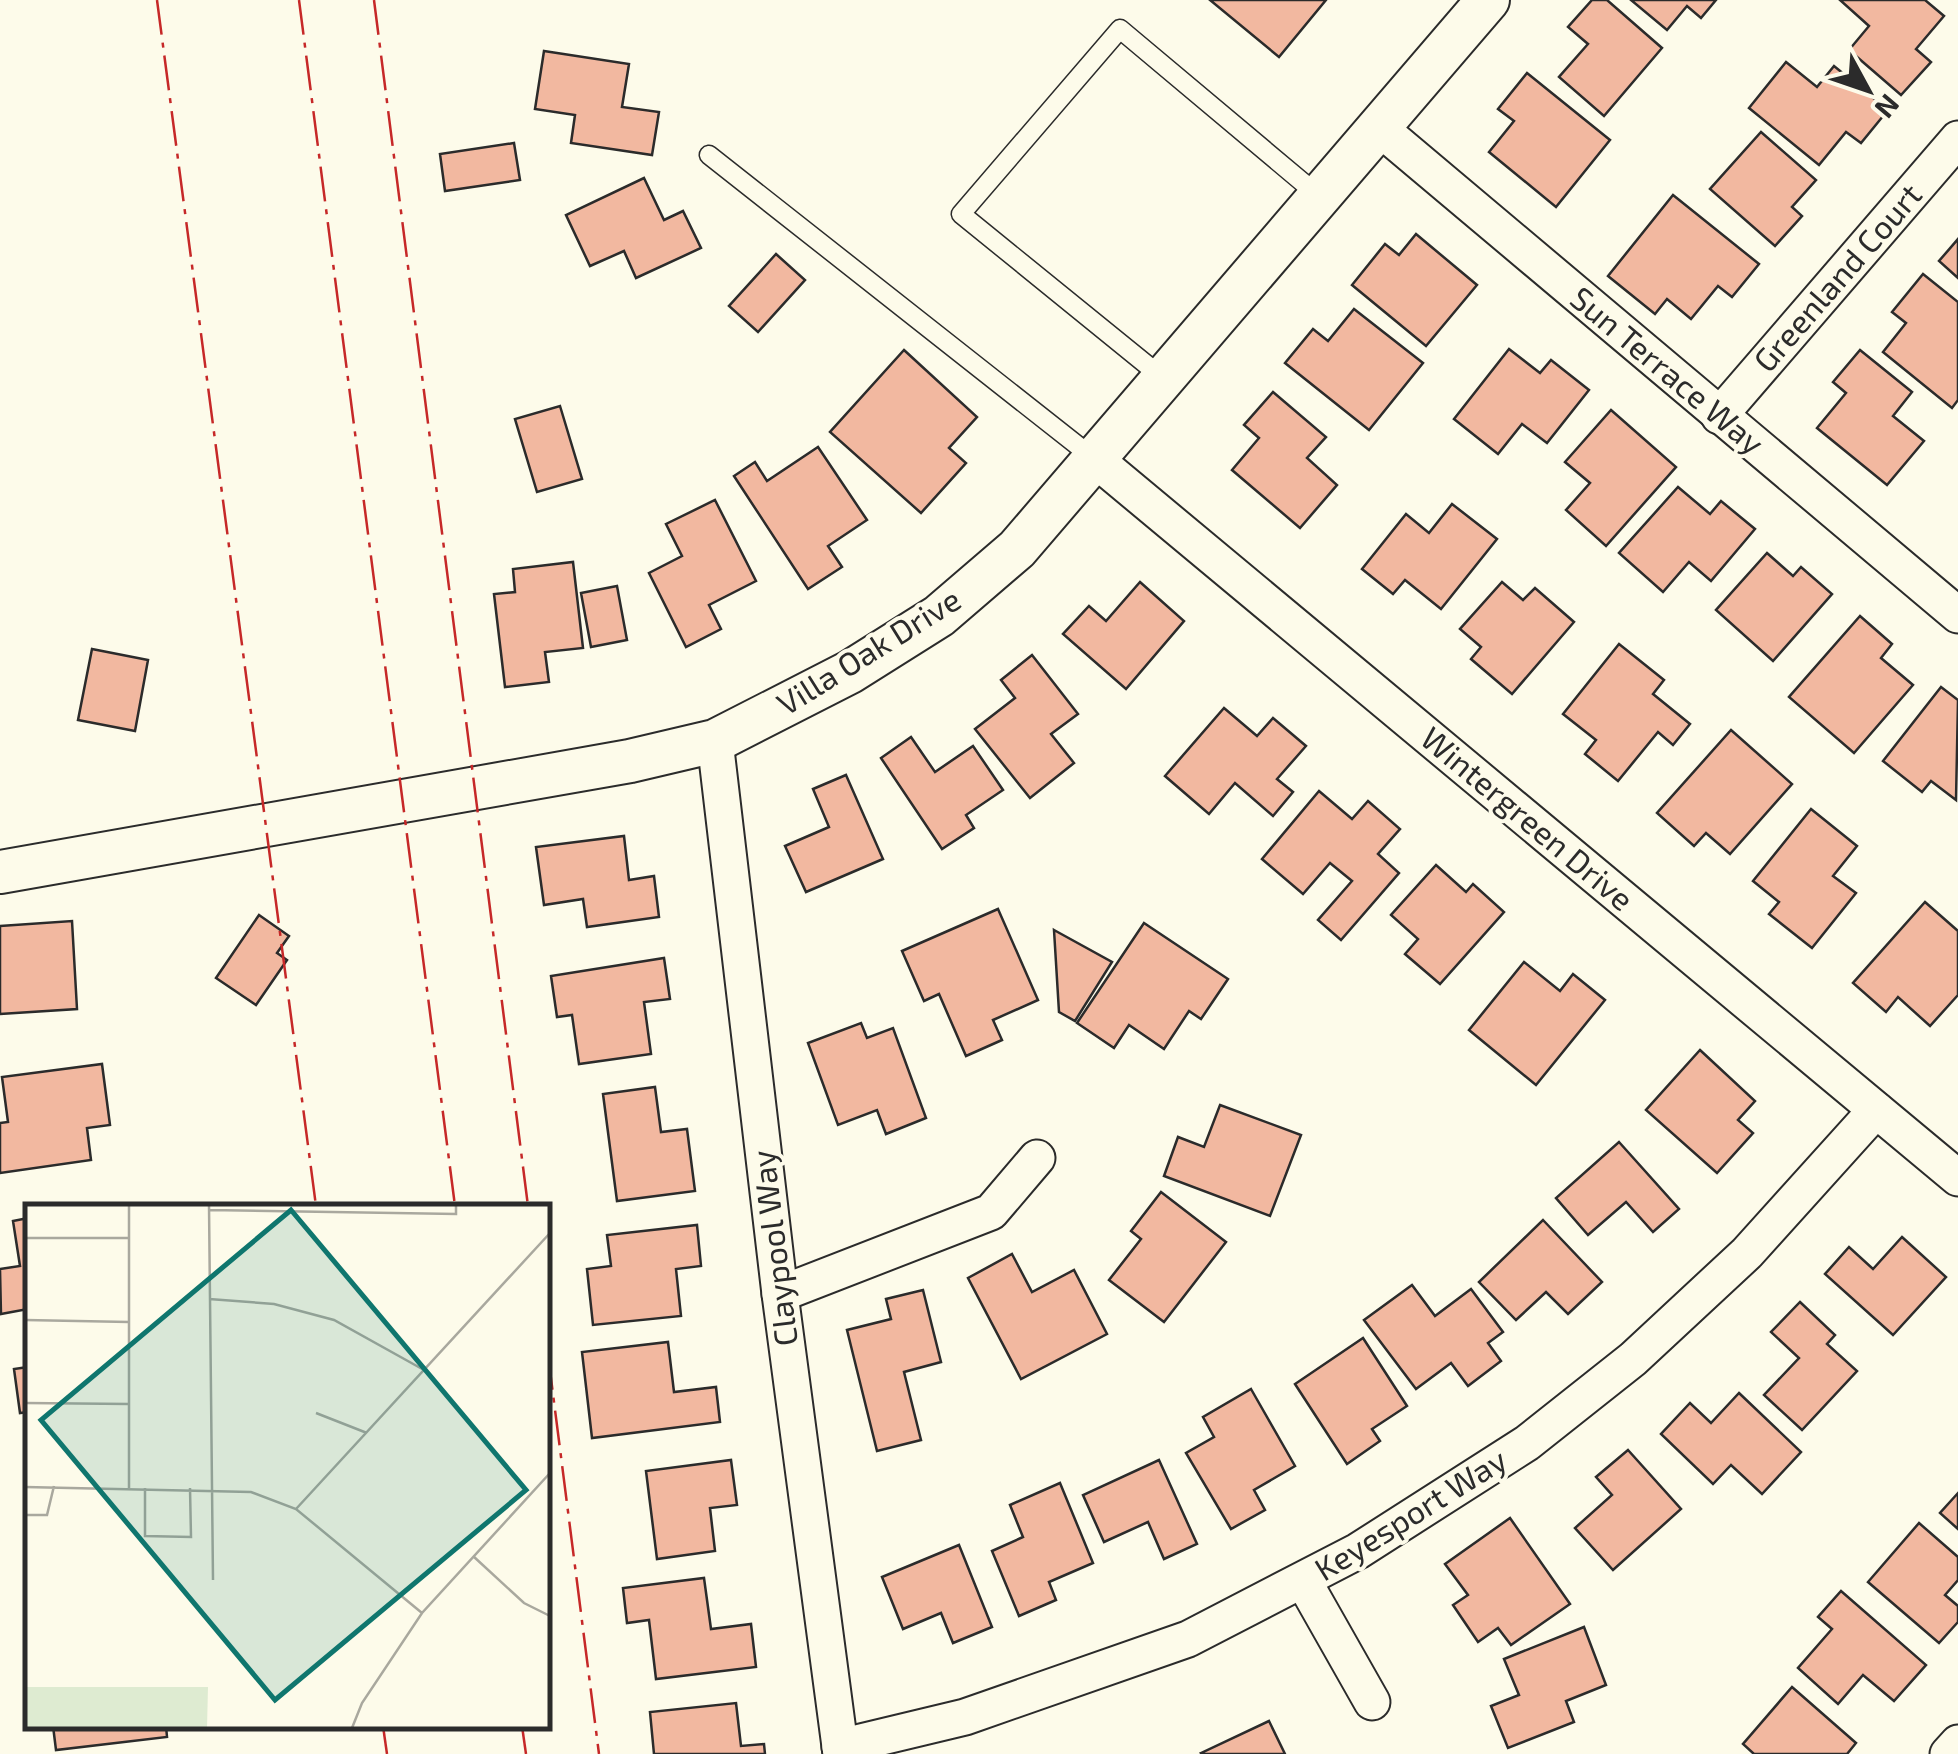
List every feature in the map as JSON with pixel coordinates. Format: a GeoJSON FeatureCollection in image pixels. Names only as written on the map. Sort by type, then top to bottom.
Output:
{"type":"FeatureCollection","features":[{"type":"Feature","properties":{"kind":"street","name":"Villa Oak Drive"},"geometry":{"type":"LineString","coordinates":[[0,872],[543,778],[715,740],[850,672],[939,616],[1017,549],[1488,0]]}},
{"type":"Feature","properties":{"kind":"street","name":"Sun Terrace Way"},"geometry":{"type":"LineString","coordinates":[[1377,126],[1958,615]]}},
{"type":"Feature","properties":{"kind":"street","name":"Greenland Court"},"geometry":{"type":"LineString","coordinates":[[1719,416],[1958,139]]}},
{"type":"Feature","properties":{"kind":"street","name":"Wintergreen Drive"},"geometry":{"type":"LineString","coordinates":[[1096,460],[1958,1178]]}},
{"type":"Feature","properties":{"kind":"street","name":"Claypool Way"},"geometry":{"type":"LineString","coordinates":[[715,740],[780,1294],[841,1751]]}},
{"type":"Feature","properties":{"kind":"street","name":"Keyesport Way"},"geometry":{"type":"LineString","coordinates":[[841,1751],[965,1717],[1188,1639],[1304,1582],[1375,1541],[1527,1443],[1633,1358],[1747,1253],[1876,1110]]}},
{"type":"Feature","properties":{"kind":"street"},"geometry":{"type":"LineString","coordinates":[[780,1294],[991,1212],[1037,1158]]}},
{"type":"Feature","properties":{"kind":"street"},"geometry":{"type":"LineString","coordinates":[[1304,1582],[1372,1702]]}},
{"type":"Feature","properties":{"kind":"street"},"geometry":{"type":"LineString","coordinates":[[1948,1754],[1958,1742]]}},
{"type":"Feature","properties":{"kind":"lane"},"geometry":{"type":"LineString","coordinates":[[1165,379],[961,214],[1120,29],[1319,196]]}},
{"type":"Feature","properties":{"kind":"lane"},"geometry":{"type":"LineString","coordinates":[[710,155],[1096,460]]}},
{"type":"Feature","properties":{"kind":"building"},"geometry":{"type":"Polygon","coordinates":[[[1210,0],[1326,0],[1279,57],[1210,0]]]}},
{"type":"Feature","properties":{"kind":"building"},"geometry":{"type":"Polygon","coordinates":[[[1592,0],[1607,0],[1662,48],[1604,116],[1559,77],[1588,44],[1568,27],[1592,0]]]}},
{"type":"Feature","properties":{"kind":"building"},"geometry":{"type":"Polygon","coordinates":[[[1631,0],[1716,0],[1701,18],[1687,6],[1667,30],[1631,0]]]}},
{"type":"Feature","properties":{"kind":"building"},"geometry":{"type":"Polygon","coordinates":[[[1840,0],[1925,0],[1944,16],[1916,49],[1931,62],[1901,95],[1849,50],[1869,26],[1840,0]]]}},
{"type":"Feature","properties":{"kind":"building"},"geometry":{"type":"Polygon","coordinates":[[[544,51],[629,64],[622,107],[659,112],[652,155],[571,143],[575,115],[535,109],[544,51]]]}},
{"type":"Feature","properties":{"kind":"building"},"geometry":{"type":"Polygon","coordinates":[[[1786,62],[1817,87],[1834,66],[1888,110],[1861,143],[1846,132],[1819,165],[1749,108],[1786,62]]]}},
{"type":"Feature","properties":{"kind":"building"},"geometry":{"type":"Polygon","coordinates":[[[1527,73],[1610,140],[1556,207],[1489,152],[1514,121],[1498,109],[1527,73]]]}},
{"type":"Feature","properties":{"kind":"building"},"geometry":{"type":"Polygon","coordinates":[[[1761,132],[1816,180],[1792,207],[1802,216],[1775,246],[1710,189],[1761,132]]]}},
{"type":"Feature","properties":{"kind":"building"},"geometry":{"type":"Polygon","coordinates":[[[514,143],[520,180],[445,191],[440,154],[514,143]]]}},
{"type":"Feature","properties":{"kind":"building"},"geometry":{"type":"Polygon","coordinates":[[[644,178],[664,220],[683,211],[701,248],[636,278],[624,251],[590,266],[566,215],[644,178]]]}},
{"type":"Feature","properties":{"kind":"building"},"geometry":{"type":"Polygon","coordinates":[[[1673,195],[1759,264],[1732,297],[1718,286],[1691,319],[1667,299],[1655,314],[1608,276],[1673,195]]]}},
{"type":"Feature","properties":{"kind":"building"},"geometry":{"type":"Polygon","coordinates":[[[1416,234],[1477,285],[1426,346],[1352,285],[1385,244],[1399,255],[1416,234]]]}},
{"type":"Feature","properties":{"kind":"building"},"geometry":{"type":"Polygon","coordinates":[[[1958,239],[1958,278],[1939,261],[1958,239]]]}},
{"type":"Feature","properties":{"kind":"building"},"geometry":{"type":"Polygon","coordinates":[[[776,254],[805,280],[758,332],[729,306],[776,254]]]}},
{"type":"Feature","properties":{"kind":"building"},"geometry":{"type":"Polygon","coordinates":[[[1923,274],[1958,302],[1958,400],[1952,408],[1883,352],[1906,323],[1892,312],[1923,274]]]}},
{"type":"Feature","properties":{"kind":"building"},"geometry":{"type":"Polygon","coordinates":[[[1354,309],[1423,363],[1369,430],[1285,363],[1313,329],[1328,341],[1354,309]]]}},
{"type":"Feature","properties":{"kind":"building"},"geometry":{"type":"Polygon","coordinates":[[[1509,349],[1540,373],[1551,360],[1589,390],[1547,443],[1522,424],[1498,454],[1454,419],[1509,349]]]}},
{"type":"Feature","properties":{"kind":"building"},"geometry":{"type":"Polygon","coordinates":[[[904,350],[977,417],[949,448],[966,463],[921,513],[830,432],[904,350]]]}},
{"type":"Feature","properties":{"kind":"building"},"geometry":{"type":"Polygon","coordinates":[[[1860,350],[1912,392],[1893,416],[1924,441],[1887,485],[1817,428],[1846,393],[1833,382],[1860,350]]]}},
{"type":"Feature","properties":{"kind":"building"},"geometry":{"type":"Polygon","coordinates":[[[1273,392],[1326,437],[1307,458],[1337,485],[1300,528],[1232,470],[1259,438],[1244,425],[1273,392]]]}},
{"type":"Feature","properties":{"kind":"building"},"geometry":{"type":"Polygon","coordinates":[[[560,406],[582,479],[537,492],[515,419],[560,406]]]}},
{"type":"Feature","properties":{"kind":"building"},"geometry":{"type":"Polygon","coordinates":[[[1611,410],[1676,467],[1606,546],[1566,510],[1590,483],[1565,462],[1611,410]]]}},
{"type":"Feature","properties":{"kind":"building"},"geometry":{"type":"Polygon","coordinates":[[[818,447],[867,520],[828,546],[842,567],[808,589],[734,476],[755,462],[767,481],[818,447]]]}},
{"type":"Feature","properties":{"kind":"building"},"geometry":{"type":"Polygon","coordinates":[[[1678,487],[1710,514],[1721,501],[1755,529],[1711,581],[1689,562],[1663,592],[1619,553],[1678,487]]]}},
{"type":"Feature","properties":{"kind":"building"},"geometry":{"type":"Polygon","coordinates":[[[715,500],[756,581],[709,605],[721,629],[686,647],[649,573],[682,556],[666,524],[715,500]]]}},
{"type":"Feature","properties":{"kind":"building"},"geometry":{"type":"Polygon","coordinates":[[[1452,504],[1497,539],[1441,609],[1405,580],[1393,594],[1362,569],[1406,514],[1429,533],[1452,504]]]}},
{"type":"Feature","properties":{"kind":"building"},"geometry":{"type":"Polygon","coordinates":[[[1767,553],[1793,576],[1801,567],[1832,594],[1773,661],[1716,610],[1767,553]]]}},
{"type":"Feature","properties":{"kind":"building"},"geometry":{"type":"Polygon","coordinates":[[[573,562],[583,648],[545,652],[549,682],[505,687],[494,594],[515,592],[513,569],[573,562]]]}},
{"type":"Feature","properties":{"kind":"building"},"geometry":{"type":"Polygon","coordinates":[[[1140,582],[1184,621],[1126,689],[1063,634],[1089,606],[1106,621],[1140,582]]]}},
{"type":"Feature","properties":{"kind":"building"},"geometry":{"type":"Polygon","coordinates":[[[1502,582],[1523,600],[1535,588],[1574,622],[1512,694],[1471,659],[1481,647],[1460,629],[1502,582]]]}},
{"type":"Feature","properties":{"kind":"building"},"geometry":{"type":"Polygon","coordinates":[[[617,586],[627,640],[591,647],[581,593],[617,586]]]}},
{"type":"Feature","properties":{"kind":"building"},"geometry":{"type":"Polygon","coordinates":[[[1860,616],[1892,644],[1881,658],[1913,685],[1854,753],[1789,697],[1860,616]]]}},
{"type":"Feature","properties":{"kind":"building"},"geometry":{"type":"Polygon","coordinates":[[[1619,644],[1664,680],[1653,694],[1690,724],[1673,745],[1658,732],[1618,781],[1585,754],[1596,740],[1563,714],[1619,644]]]}},
{"type":"Feature","properties":{"kind":"building"},"geometry":{"type":"Polygon","coordinates":[[[92,649],[148,660],[135,731],[78,720],[92,649]]]}},
{"type":"Feature","properties":{"kind":"building"},"geometry":{"type":"Polygon","coordinates":[[[1032,655],[1078,714],[1051,734],[1074,763],[1030,798],[975,729],[1015,698],[1001,680],[1032,655]]]}},
{"type":"Feature","properties":{"kind":"building"},"geometry":{"type":"Polygon","coordinates":[[[1941,687],[1958,700],[1956,800],[1931,781],[1922,792],[1883,761],[1941,687]]]}},
{"type":"Feature","properties":{"kind":"building"},"geometry":{"type":"Polygon","coordinates":[[[1224,708],[1257,736],[1273,718],[1306,746],[1277,779],[1293,792],[1273,816],[1235,783],[1209,814],[1165,776],[1224,708]]]}},
{"type":"Feature","properties":{"kind":"building"},"geometry":{"type":"Polygon","coordinates":[[[1731,730],[1792,784],[1730,854],[1706,833],[1694,846],[1657,813],[1731,730]]]}},
{"type":"Feature","properties":{"kind":"building"},"geometry":{"type":"Polygon","coordinates":[[[911,737],[935,772],[973,746],[1003,790],[966,815],[974,828],[942,849],[881,758],[911,737]]]}},
{"type":"Feature","properties":{"kind":"building"},"geometry":{"type":"Polygon","coordinates":[[[846,775],[883,859],[806,892],[785,846],[829,827],[813,789],[846,775]]]}},
{"type":"Feature","properties":{"kind":"building"},"geometry":{"type":"Polygon","coordinates":[[[1319,791],[1352,819],[1368,801],[1400,829],[1378,854],[1399,873],[1341,940],[1318,920],[1352,881],[1330,863],[1303,894],[1262,859],[1319,791]]]}},
{"type":"Feature","properties":{"kind":"building"},"geometry":{"type":"Polygon","coordinates":[[[1811,809],[1857,846],[1833,876],[1856,893],[1812,948],[1769,914],[1779,902],[1753,881],[1811,809]]]}},
{"type":"Feature","properties":{"kind":"building"},"geometry":{"type":"Polygon","coordinates":[[[624,836],[629,880],[654,876],[659,917],[587,927],[583,899],[544,905],[536,847],[624,836]]]}},
{"type":"Feature","properties":{"kind":"building"},"geometry":{"type":"Polygon","coordinates":[[[1436,865],[1466,892],[1473,884],[1504,912],[1440,984],[1405,954],[1418,939],[1391,915],[1436,865]]]}},
{"type":"Feature","properties":{"kind":"building"},"geometry":{"type":"Polygon","coordinates":[[[1925,902],[1958,931],[1958,995],[1930,1026],[1898,997],[1886,1012],[1853,983],[1925,902]]]}},
{"type":"Feature","properties":{"kind":"building"},"geometry":{"type":"Polygon","coordinates":[[[998,909],[1038,1000],[993,1020],[1002,1040],[966,1056],[939,994],[924,1001],[902,951],[998,909]]]}},
{"type":"Feature","properties":{"kind":"building"},"geometry":{"type":"Polygon","coordinates":[[[259,915],[289,936],[277,953],[287,960],[256,1005],[216,978],[259,915]]]}},
{"type":"Feature","properties":{"kind":"building"},"geometry":{"type":"Polygon","coordinates":[[[72,921],[77,1009],[0,1014],[0,926],[72,921]]]}},
{"type":"Feature","properties":{"kind":"building"},"geometry":{"type":"Polygon","coordinates":[[[1144,923],[1228,979],[1201,1019],[1189,1011],[1164,1049],[1129,1025],[1114,1048],[1077,1023],[1144,923]]]}},
{"type":"Feature","properties":{"kind":"building"},"geometry":{"type":"Polygon","coordinates":[[[1054,930],[1112,962],[1075,1021],[1059,1012],[1054,930]]]}},
{"type":"Feature","properties":{"kind":"building"},"geometry":{"type":"Polygon","coordinates":[[[664,958],[670,999],[644,1002],[651,1054],[579,1064],[572,1015],[557,1017],[551,976],[664,958]]]}},
{"type":"Feature","properties":{"kind":"building"},"geometry":{"type":"Polygon","coordinates":[[[1524,962],[1560,991],[1573,974],[1605,1000],[1536,1085],[1469,1030],[1524,962]]]}},
{"type":"Feature","properties":{"kind":"building"},"geometry":{"type":"Polygon","coordinates":[[[861,1023],[867,1038],[893,1028],[926,1118],[886,1134],[877,1110],[838,1125],[808,1043],[861,1023]]]}},
{"type":"Feature","properties":{"kind":"building"},"geometry":{"type":"Polygon","coordinates":[[[1700,1050],[1755,1101],[1738,1120],[1753,1133],[1717,1173],[1646,1110],[1700,1050]]]}},
{"type":"Feature","properties":{"kind":"building"},"geometry":{"type":"Polygon","coordinates":[[[102,1064],[110,1125],[87,1128],[91,1160],[0,1173],[0,1123],[8,1122],[2,1077],[102,1064]]]}},
{"type":"Feature","properties":{"kind":"building"},"geometry":{"type":"Polygon","coordinates":[[[655,1087],[661,1132],[687,1129],[695,1191],[617,1201],[603,1094],[655,1087]]]}},
{"type":"Feature","properties":{"kind":"building"},"geometry":{"type":"Polygon","coordinates":[[[1220,1105],[1301,1135],[1270,1216],[1164,1176],[1178,1137],[1204,1147],[1220,1105]]]}},
{"type":"Feature","properties":{"kind":"building"},"geometry":{"type":"Polygon","coordinates":[[[1619,1142],[1679,1209],[1653,1232],[1626,1202],[1588,1235],[1556,1198],[1619,1142]]]}},
{"type":"Feature","properties":{"kind":"building"},"geometry":{"type":"Polygon","coordinates":[[[1161,1192],[1226,1242],[1164,1322],[1109,1280],[1141,1239],[1131,1231],[1161,1192]]]}},
{"type":"Feature","properties":{"kind":"building"},"geometry":{"type":"Polygon","coordinates":[[[25,1219],[25,1310],[1,1314],[0,1269],[20,1266],[13,1221],[25,1219]]]}},
{"type":"Feature","properties":{"kind":"building"},"geometry":{"type":"Polygon","coordinates":[[[1543,1220],[1602,1282],[1568,1314],[1546,1292],[1516,1320],[1479,1282],[1543,1220]]]}},
{"type":"Feature","properties":{"kind":"building"},"geometry":{"type":"Polygon","coordinates":[[[697,1225],[701,1266],[676,1269],[681,1316],[593,1325],[587,1269],[611,1266],[607,1235],[697,1225]]]}},
{"type":"Feature","properties":{"kind":"building"},"geometry":{"type":"Polygon","coordinates":[[[1902,1237],[1946,1277],[1893,1335],[1825,1274],[1849,1247],[1873,1269],[1902,1237]]]}},
{"type":"Feature","properties":{"kind":"building"},"geometry":{"type":"Polygon","coordinates":[[[1012,1254],[1032,1292],[1074,1270],[1107,1334],[1021,1379],[968,1278],[1012,1254]]]}},
{"type":"Feature","properties":{"kind":"building"},"geometry":{"type":"Polygon","coordinates":[[[1412,1285],[1435,1316],[1471,1289],[1503,1332],[1488,1343],[1501,1361],[1468,1386],[1451,1363],[1416,1389],[1364,1320],[1412,1285]]]}},
{"type":"Feature","properties":{"kind":"building"},"geometry":{"type":"Polygon","coordinates":[[[923,1290],[941,1362],[904,1372],[921,1440],[877,1451],[847,1330],[891,1319],[886,1299],[923,1290]]]}},
{"type":"Feature","properties":{"kind":"building"},"geometry":{"type":"Polygon","coordinates":[[[1800,1302],[1835,1335],[1827,1344],[1857,1371],[1802,1430],[1764,1395],[1799,1358],[1771,1332],[1800,1302]]]}},
{"type":"Feature","properties":{"kind":"building"},"geometry":{"type":"Polygon","coordinates":[[[1363,1338],[1407,1406],[1372,1429],[1380,1441],[1347,1464],[1295,1384],[1363,1338]]]}},
{"type":"Feature","properties":{"kind":"building"},"geometry":{"type":"Polygon","coordinates":[[[668,1342],[674,1392],[716,1387],[720,1422],[592,1438],[582,1352],[668,1342]]]}},
{"type":"Feature","properties":{"kind":"building"},"geometry":{"type":"Polygon","coordinates":[[[25,1367],[25,1412],[20,1413],[14,1369],[25,1367]]]}},
{"type":"Feature","properties":{"kind":"building"},"geometry":{"type":"Polygon","coordinates":[[[1251,1389],[1295,1466],[1254,1490],[1265,1510],[1231,1529],[1186,1453],[1214,1437],[1203,1417],[1251,1389]]]}},
{"type":"Feature","properties":{"kind":"building"},"geometry":{"type":"Polygon","coordinates":[[[1739,1393],[1801,1452],[1762,1494],[1731,1465],[1713,1484],[1661,1434],[1690,1403],[1711,1423],[1739,1393]]]}},
{"type":"Feature","properties":{"kind":"building"},"geometry":{"type":"Polygon","coordinates":[[[1628,1450],[1681,1509],[1613,1570],[1575,1528],[1612,1495],[1596,1477],[1628,1450]]]}},
{"type":"Feature","properties":{"kind":"building"},"geometry":{"type":"Polygon","coordinates":[[[731,1460],[737,1505],[710,1508],[715,1551],[657,1559],[646,1471],[731,1460]]]}},
{"type":"Feature","properties":{"kind":"building"},"geometry":{"type":"Polygon","coordinates":[[[1159,1460],[1197,1544],[1164,1559],[1148,1522],[1104,1542],[1083,1495],[1159,1460]]]}},
{"type":"Feature","properties":{"kind":"building"},"geometry":{"type":"Polygon","coordinates":[[[1060,1483],[1093,1563],[1049,1582],[1056,1600],[1019,1616],[992,1551],[1023,1537],[1010,1505],[1060,1483]]]}},
{"type":"Feature","properties":{"kind":"building"},"geometry":{"type":"Polygon","coordinates":[[[1958,1493],[1958,1529],[1940,1513],[1958,1493]]]}},
{"type":"Feature","properties":{"kind":"building"},"geometry":{"type":"Polygon","coordinates":[[[1510,1518],[1570,1604],[1511,1645],[1498,1628],[1478,1642],[1453,1605],[1468,1595],[1445,1564],[1510,1518]]]}},
{"type":"Feature","properties":{"kind":"building"},"geometry":{"type":"Polygon","coordinates":[[[1919,1523],[1958,1557],[1958,1580],[1945,1595],[1958,1606],[1958,1622],[1939,1643],[1868,1582],[1919,1523]]]}},
{"type":"Feature","properties":{"kind":"building"},"geometry":{"type":"Polygon","coordinates":[[[959,1545],[992,1627],[953,1643],[941,1613],[903,1629],[882,1577],[959,1545]]]}},
{"type":"Feature","properties":{"kind":"building"},"geometry":{"type":"Polygon","coordinates":[[[704,1578],[711,1629],[751,1624],[756,1667],[656,1679],[649,1620],[627,1623],[623,1588],[704,1578]]]}},
{"type":"Feature","properties":{"kind":"building"},"geometry":{"type":"Polygon","coordinates":[[[1841,1591],[1926,1665],[1894,1701],[1863,1675],[1838,1704],[1798,1668],[1832,1629],[1818,1617],[1841,1591]]]}},
{"type":"Feature","properties":{"kind":"building"},"geometry":{"type":"Polygon","coordinates":[[[1584,1627],[1606,1685],[1566,1701],[1574,1722],[1508,1748],[1491,1706],[1519,1695],[1504,1659],[1584,1627]]]}},
{"type":"Feature","properties":{"kind":"building"},"geometry":{"type":"Polygon","coordinates":[[[1792,1687],[1856,1743],[1847,1754],[1754,1754],[1743,1744],[1792,1687]]]}},
{"type":"Feature","properties":{"kind":"building"},"geometry":{"type":"Polygon","coordinates":[[[736,1703],[741,1746],[764,1744],[765,1754],[654,1754],[650,1712],[736,1703]]]}},
{"type":"Feature","properties":{"kind":"building"},"geometry":{"type":"Polygon","coordinates":[[[1269,1721],[1285,1754],[1201,1753],[1269,1721]]]}},
{"type":"Feature","properties":{"kind":"building"},"geometry":{"type":"Polygon","coordinates":[[[53,1729],[166,1729],[167,1737],[56,1750],[53,1729]]]}},
{"type":"Feature","properties":{"kind":"power"},"geometry":{"type":"LineString","coordinates":[[157,0],[316,1204]]}},
{"type":"Feature","properties":{"kind":"power"},"geometry":{"type":"LineString","coordinates":[[299,0],[455,1204]]}},
{"type":"Feature","properties":{"kind":"power"},"geometry":{"type":"LineString","coordinates":[[374,0],[528,1204]]}},
{"type":"Feature","properties":{"kind":"power"},"geometry":{"type":"LineString","coordinates":[[550,1371],[599,1754]]}},
{"type":"Feature","properties":{"kind":"power"},"geometry":{"type":"LineString","coordinates":[[383,1729],[387,1754]]}},
{"type":"Feature","properties":{"kind":"power"},"geometry":{"type":"LineString","coordinates":[[522,1729],[526,1754]]}}]}
